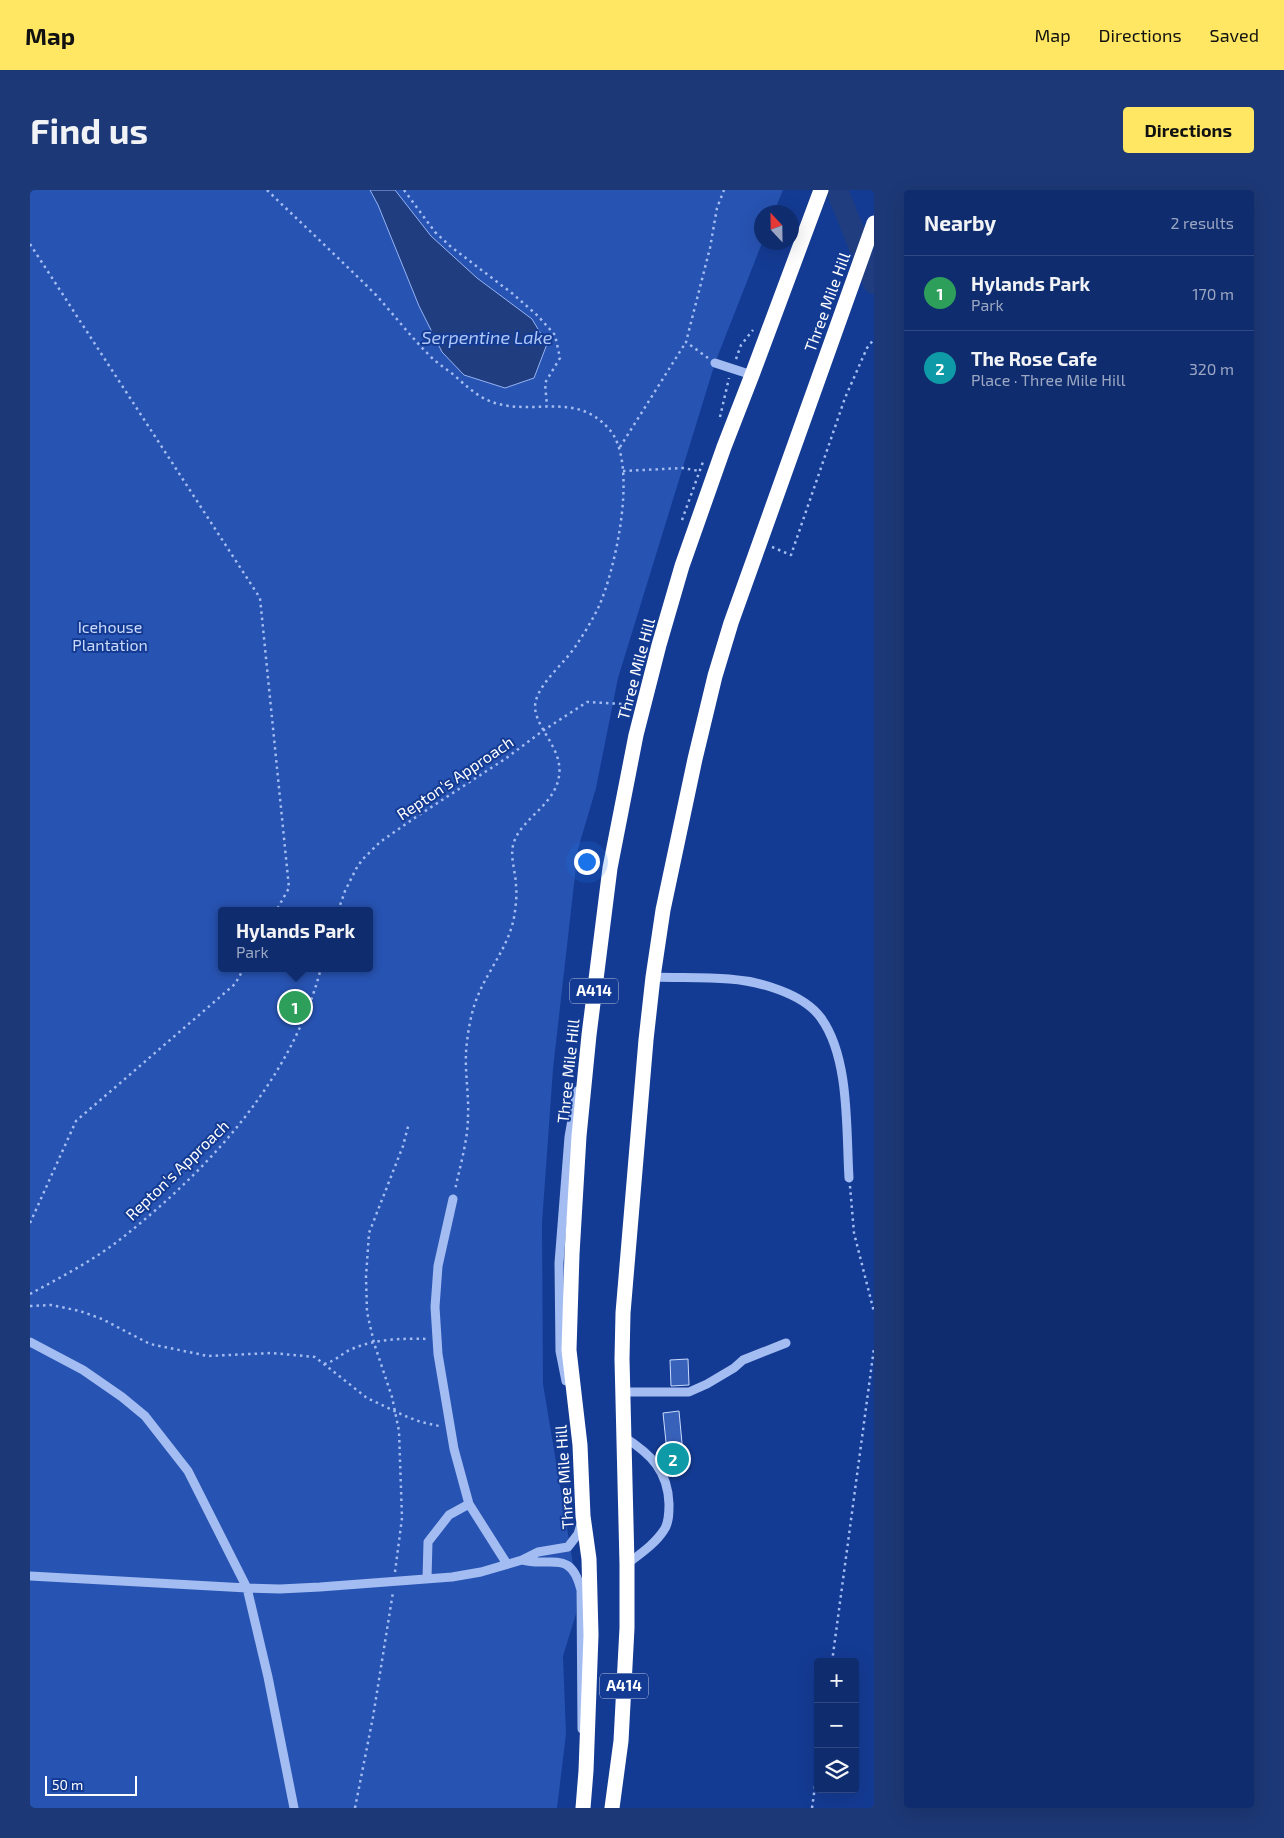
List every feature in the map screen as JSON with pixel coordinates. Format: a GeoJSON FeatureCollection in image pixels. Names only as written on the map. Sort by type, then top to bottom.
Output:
{"type":"FeatureCollection","features":[{"type":"Feature","properties":{"kind":"highway","name":"Three Mile Hill"},"geometry":{"type":"LineString","coordinates":[[583,1808],[591,1635],[589,1559],[583,1516],[580,1444],[569,1350],[573,1220],[579,1136],[589,1035],[610,868],[636,735],[682,566],[721,454],[821,190]]}},
{"type":"Feature","properties":{"kind":"highway","name":"Three Mile Hill"},"geometry":{"type":"LineString","coordinates":[[612,1808],[624,1698],[627,1628],[622,1392],[625,1273],[653,977],[663,910],[697,750],[715,676],[731,623],[874,223]]}},
{"type":"Feature","properties":{"kind":"lane"},"geometry":{"type":"LineString","coordinates":[[715,363],[752,376]]}},
{"type":"Feature","properties":{"kind":"lane"},"geometry":{"type":"LineString","coordinates":[[653,977],[729,979],[754,982],[774,988],[810,1007],[821,1018],[832,1038],[839,1059],[844,1087],[849,1178]]}},
{"type":"Feature","properties":{"kind":"lane"},"geometry":{"type":"LineString","coordinates":[[453,1199],[438,1266],[435,1307],[437,1341],[454,1449],[469,1504],[507,1564]]}},
{"type":"Feature","properties":{"kind":"lane"},"geometry":{"type":"LineString","coordinates":[[30,1342],[84,1370],[122,1397],[145,1416],[188,1471],[247,1588],[270,1687],[294,1808]]}},
{"type":"Feature","properties":{"kind":"lane"},"geometry":{"type":"LineString","coordinates":[[622,1392],[689,1392],[707,1384],[734,1368],[743,1360],[786,1343]]}},
{"type":"Feature","properties":{"kind":"lane"},"geometry":{"type":"LineString","coordinates":[[624,1437],[641,1448],[660,1469],[668,1491],[669,1517],[666,1528],[658,1538],[627,1564]]}},
{"type":"Feature","properties":{"kind":"lane"},"geometry":{"type":"LineString","coordinates":[[427,1579],[428,1542],[449,1515],[469,1504]]}},
{"type":"Feature","properties":{"kind":"lane"},"geometry":{"type":"LineString","coordinates":[[30,1576],[280,1589],[427,1579],[481,1572],[522,1560],[538,1552],[568,1547],[578,1534],[583,1516]]}},
{"type":"Feature","properties":{"kind":"lane"},"geometry":{"type":"LineString","coordinates":[[522,1560],[535,1564],[561,1561],[571,1568],[579,1581],[581,1608],[580,1718],[586,1771]]}},
{"type":"Feature","properties":{"kind":"path"},"geometry":{"type":"LineString","coordinates":[[267,190],[372,292],[432,358],[472,391],[488,400],[510,407],[571,406],[591,414],[610,430],[620,447],[623,471],[623,496],[619,532],[599,606],[574,649],[540,690],[535,702],[536,713],[554,746],[560,764],[559,779],[550,798],[519,831],[512,845],[516,885],[515,911],[510,934],[485,981],[473,1012],[466,1051],[468,1118],[453,1199]]}},
{"type":"Feature","properties":{"kind":"path"},"geometry":{"type":"LineString","coordinates":[[404,190],[435,232],[450,246],[513,294],[538,316],[555,335],[560,358],[545,383],[547,406]]}},
{"type":"Feature","properties":{"kind":"path"},"geometry":{"type":"LineString","coordinates":[[620,447],[686,342],[710,248],[717,208],[724,190]]}},
{"type":"Feature","properties":{"kind":"path"},"geometry":{"type":"LineString","coordinates":[[30,244],[260,598],[288,888],[278,907]]}},
{"type":"Feature","properties":{"kind":"path"},"geometry":{"type":"LineString","coordinates":[[760,542],[791,555],[845,398],[874,339]]}},
{"type":"Feature","properties":{"kind":"path"},"geometry":{"type":"LineString","coordinates":[[686,342],[715,363]]}},
{"type":"Feature","properties":{"kind":"path"},"geometry":{"type":"LineString","coordinates":[[623,471],[683,468],[699,471]]}},
{"type":"Feature","properties":{"kind":"path","name":"Repton's Approach"},"geometry":{"type":"LineString","coordinates":[[339,907],[344,891],[356,869],[380,842],[505,760],[544,730],[587,702],[614,704]]}},
{"type":"Feature","properties":{"kind":"path"},"geometry":{"type":"LineString","coordinates":[[30,1223],[76,1121],[235,984],[242,972]]}},
{"type":"Feature","properties":{"kind":"path","name":"Repton's Approach"},"geometry":{"type":"LineString","coordinates":[[30,1294],[72,1271],[126,1235],[177,1191],[216,1153],[255,1106],[287,1053],[309,1011],[320,972]]}},
{"type":"Feature","properties":{"kind":"path"},"geometry":{"type":"LineString","coordinates":[[355,1808],[373,1717],[402,1518],[396,1412],[374,1343],[366,1302],[369,1233],[403,1146],[409,1123]]}},
{"type":"Feature","properties":{"kind":"path"},"geometry":{"type":"LineString","coordinates":[[849,1178],[854,1233],[874,1312]]}},
{"type":"Feature","properties":{"kind":"path"},"geometry":{"type":"LineString","coordinates":[[30,1306],[51,1305],[80,1311],[150,1344],[208,1356],[272,1353],[314,1357],[367,1398],[421,1422],[450,1428]]}},
{"type":"Feature","properties":{"kind":"path"},"geometry":{"type":"LineString","coordinates":[[324,1364],[332,1362],[350,1350],[374,1343],[426,1339],[437,1341]]}},
{"type":"Feature","properties":{"kind":"path"},"geometry":{"type":"LineString","coordinates":[[833,1658],[874,1348]]}},
{"type":"Feature","properties":{"kind":"path"},"geometry":{"type":"LineString","coordinates":[[812,1808],[814,1793]]}},
{"type":"Feature","properties":{"kind":"green space","name":"Icehouse Plantation"},"geometry":{"type":"Polygon","coordinates":[[[30,190],[783,190],[777,205],[754,205],[754,250],[759,250],[715,363],[618,678],[596,788],[578,849],[553,1069],[542,1223],[543,1384],[577,1588],[576,1614],[563,1656],[566,1734],[557,1808],[30,1808],[30,190]]]}},
{"type":"Feature","properties":{"kind":"water","name":"Serpentine Lake"},"geometry":{"type":"Polygon","coordinates":[[[370,190],[395,190],[431,236],[477,278],[532,319],[547,344],[534,378],[505,388],[464,375],[442,352],[419,306],[378,205],[370,190]]]}},
{"type":"Feature","properties":{"kind":"building"},"geometry":{"type":"Polygon","coordinates":[[[688,1359],[689,1385],[671,1386],[670,1360],[688,1359]]]}},
{"type":"Feature","properties":{"kind":"building"},"geometry":{"type":"Polygon","coordinates":[[[679,1411],[684,1465],[665,1467],[662,1452],[667,1452],[663,1413],[679,1411]]]}},
{"type":"Feature","properties":{"kind":"waterway"},"geometry":{"type":"LineString","coordinates":[[837,190],[874,283]]}},
{"type":"Feature","properties":{"kind":"place","name":"Hylands Park"},"geometry":{"type":"Point","coordinates":[295,1007]}},
{"type":"Feature","properties":{"kind":"place","name":"The Rose Cafe"},"geometry":{"type":"Point","coordinates":[673,1459]}}]}
